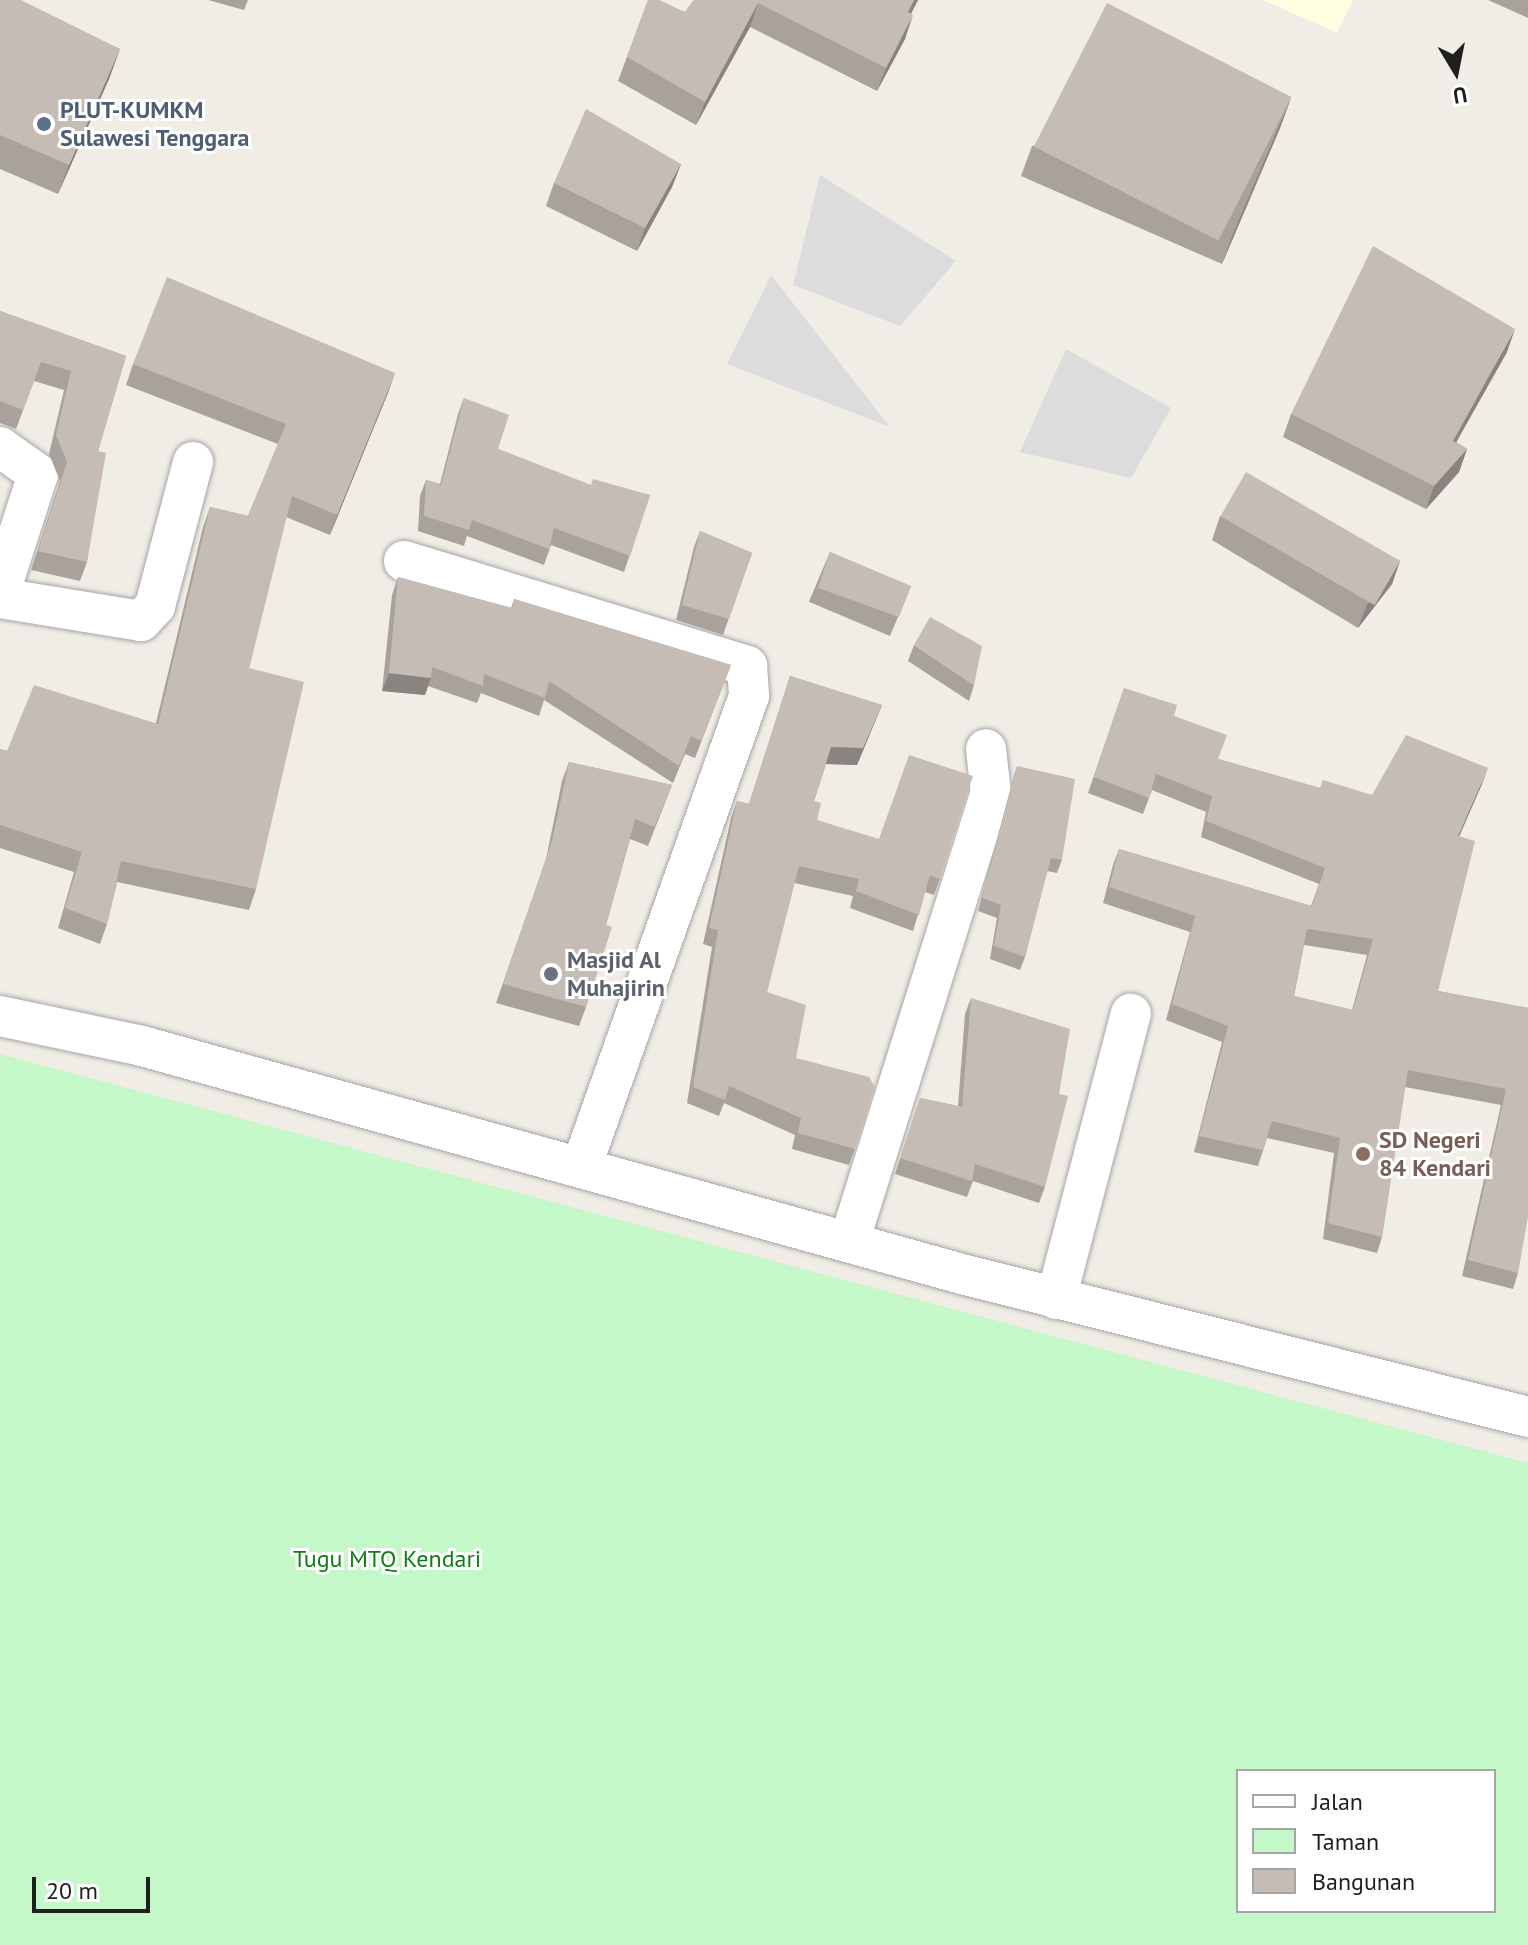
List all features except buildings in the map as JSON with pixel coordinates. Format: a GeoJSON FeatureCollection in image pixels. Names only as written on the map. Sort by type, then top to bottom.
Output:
{"type":"FeatureCollection","features":[{"type":"Feature","properties":{"kind":"street"},"geometry":{"type":"LineString","coordinates":[[0,447],[38,474],[0,592]]}},
{"type":"Feature","properties":{"kind":"street"},"geometry":{"type":"LineString","coordinates":[[0,598],[141,621],[155,606],[193,462]]}},
{"type":"Feature","properties":{"kind":"street"},"geometry":{"type":"LineString","coordinates":[[404,561],[748,671],[749,696],[582,1165]]}},
{"type":"Feature","properties":{"kind":"street"},"geometry":{"type":"LineString","coordinates":[[849,1242],[991,793],[986,749]]}},
{"type":"Feature","properties":{"kind":"street"},"geometry":{"type":"LineString","coordinates":[[1056,1299],[1131,1014]]}},
{"type":"Feature","properties":{"kind":"street"},"geometry":{"type":"LineString","coordinates":[[0,1016],[142,1046],[582,1165],[1056,1299],[1528,1417]]}},
{"type":"Feature","properties":{"kind":"shaded area"},"geometry":{"type":"Polygon","coordinates":[[[1263,0],[1353,0],[1337,33],[1263,0]]]}},
{"type":"Feature","properties":{"kind":"shaded area"},"geometry":{"type":"Polygon","coordinates":[[[820,175],[956,261],[900,326],[793,285],[820,175]]]}},
{"type":"Feature","properties":{"kind":"shaded area"},"geometry":{"type":"Polygon","coordinates":[[[771,275],[890,427],[727,364],[771,275]]]}},
{"type":"Feature","properties":{"kind":"shaded area"},"geometry":{"type":"Polygon","coordinates":[[[1066,349],[1171,408],[1131,478],[1020,452],[1066,349]]]}},
{"type":"Feature","properties":{"kind":"green space","name":"Tugu MTQ Kendari"},"geometry":{"type":"Polygon","coordinates":[[[0,1054],[1528,1463],[1528,1945],[0,1945],[0,1054]]]}},
{"type":"Feature","properties":{"kind":"place","name":"PLUT-KUMKM Sulawesi Tenggara"},"geometry":{"type":"Point","coordinates":[44,124]}},
{"type":"Feature","properties":{"kind":"place","name":"Masjid Al Muhajirin"},"geometry":{"type":"Point","coordinates":[551,974]}},
{"type":"Feature","properties":{"kind":"place","name":"SD Negeri 84 Kendari"},"geometry":{"type":"Point","coordinates":[1363,1154]}}]}
